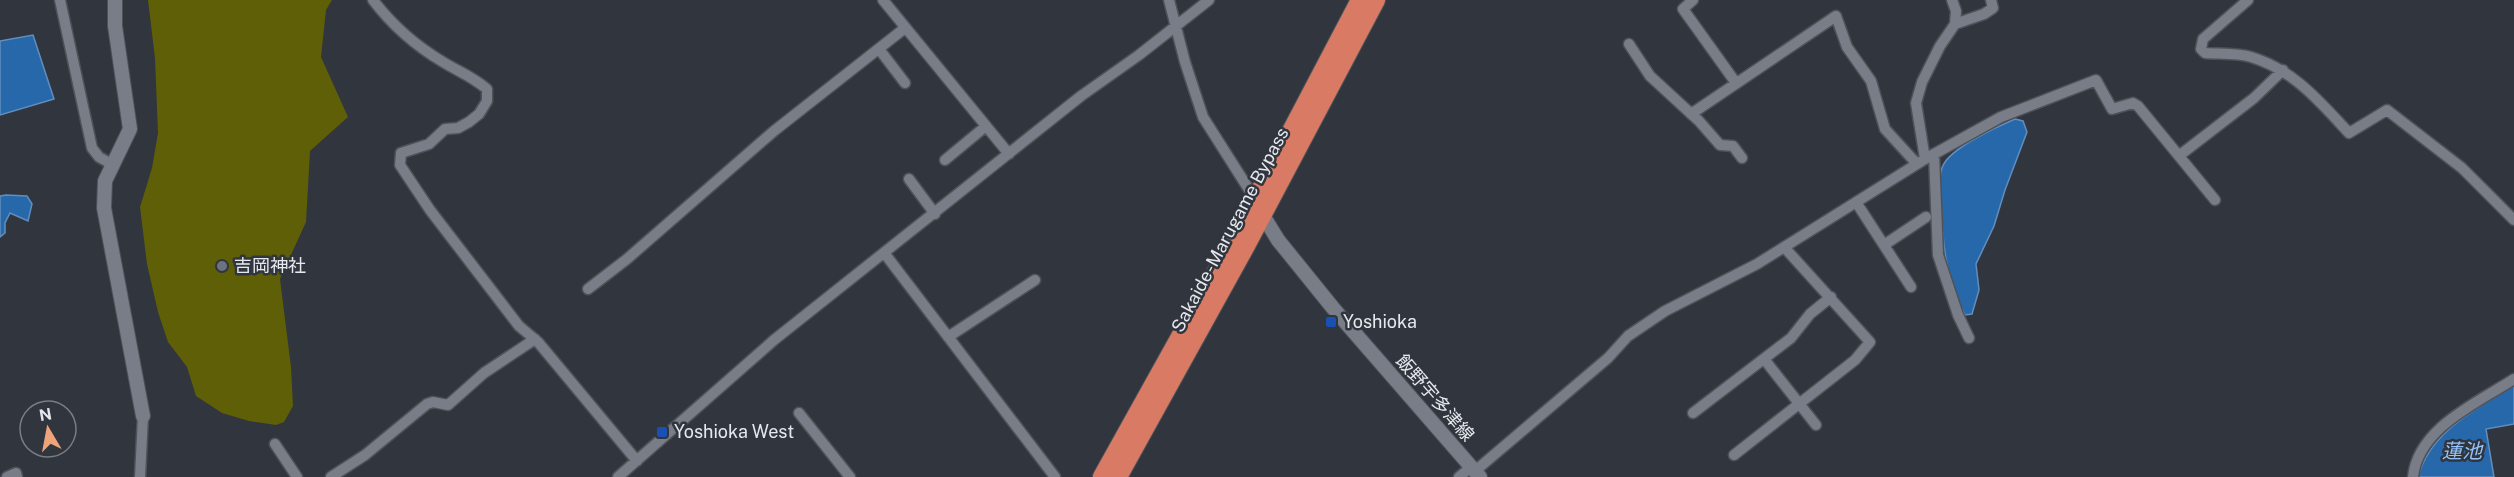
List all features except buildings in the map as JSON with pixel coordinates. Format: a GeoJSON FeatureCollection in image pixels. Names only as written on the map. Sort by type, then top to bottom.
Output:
{"type":"FeatureCollection","features":[{"type":"Feature","properties":{"kind":"highway","name":"Sakaide-Marugame Bypass"},"geometry":{"type":"LineString","coordinates":[[1339,66],[1360,0]]}},
{"type":"Feature","properties":{"kind":"highway","name":"Sakaide-Marugame Bypass"},"geometry":{"type":"LineString","coordinates":[[1102,477],[1376,0]]}},
{"type":"Feature","properties":{"kind":"highway","name":"Sakaide-Marugame Bypass"},"geometry":{"type":"LineString","coordinates":[[1118,477],[1258,207]]}},
{"type":"Feature","properties":{"kind":"street"},"geometry":{"type":"LineString","coordinates":[[60,0],[93,148],[99,156],[113,165]]}},
{"type":"Feature","properties":{"kind":"street"},"geometry":{"type":"LineString","coordinates":[[115,0],[115,26],[128,102],[130,129],[105,181],[104,208],[142,416],[141,477]]}},
{"type":"Feature","properties":{"kind":"street"},"geometry":{"type":"LineString","coordinates":[[373,0],[408,38],[443,62],[470,75],[487,89],[488,101],[479,114],[458,128],[446,129],[439,138],[429,144],[401,153],[400,165],[430,210],[512,317],[535,339],[583,394],[637,461]]}},
{"type":"Feature","properties":{"kind":"street"},"geometry":{"type":"LineString","coordinates":[[883,0],[1009,154]]}},
{"type":"Feature","properties":{"kind":"street"},"geometry":{"type":"LineString","coordinates":[[1169,0],[1185,62],[1203,117],[1258,207]]}},
{"type":"Feature","properties":{"kind":"street"},"geometry":{"type":"LineString","coordinates":[[618,477],[774,340],[1082,96],[1209,0]]}},
{"type":"Feature","properties":{"kind":"street"},"geometry":{"type":"LineString","coordinates":[[1693,0],[1683,9],[1736,83]]}},
{"type":"Feature","properties":{"kind":"street"},"geometry":{"type":"LineString","coordinates":[[1952,0],[1956,11],[1955,24],[1940,46],[1922,82],[1916,103],[1938,255],[1958,315],[1969,338]]}},
{"type":"Feature","properties":{"kind":"street"},"geometry":{"type":"LineString","coordinates":[[1955,24],[1984,14],[1993,8],[1991,0]]}},
{"type":"Feature","properties":{"kind":"street"},"geometry":{"type":"LineString","coordinates":[[2248,0],[2203,39],[2201,49],[2205,53],[2249,56],[2283,70],[2310,90],[2349,133],[2387,110],[2462,168],[2514,220]]}},
{"type":"Feature","properties":{"kind":"street"},"geometry":{"type":"LineString","coordinates":[[1691,114],[1836,16],[1847,48],[1871,81],[1885,129],[1925,159]]}},
{"type":"Feature","properties":{"kind":"street"},"geometry":{"type":"LineString","coordinates":[[588,289],[627,259],[774,131],[905,28]]}},
{"type":"Feature","properties":{"kind":"street"},"geometry":{"type":"LineString","coordinates":[[1629,44],[1650,76],[1720,145],[1734,146],[1742,158]]}},
{"type":"Feature","properties":{"kind":"street"},"geometry":{"type":"LineString","coordinates":[[879,49],[905,83]]}},
{"type":"Feature","properties":{"kind":"street"},"geometry":{"type":"LineString","coordinates":[[2180,155],[2254,98],[2283,70]]}},
{"type":"Feature","properties":{"kind":"street"},"geometry":{"type":"LineString","coordinates":[[1459,477],[1475,472],[1608,358],[1628,336],[1665,311],[1757,264],[1925,159],[2001,117],[2096,80],[2112,109],[2133,103],[2138,106],[2215,200]]}},
{"type":"Feature","properties":{"kind":"street"},"geometry":{"type":"LineString","coordinates":[[945,160],[986,126]]}},
{"type":"Feature","properties":{"kind":"street"},"geometry":{"type":"LineString","coordinates":[[909,179],[935,214]]}},
{"type":"Feature","properties":{"kind":"street"},"geometry":{"type":"LineString","coordinates":[[1856,202],[1911,287]]}},
{"type":"Feature","properties":{"kind":"street","name":"飯野宇多津線"},"geometry":{"type":"LineString","coordinates":[[1258,207],[1278,240],[1333,308],[1475,472]]}},
{"type":"Feature","properties":{"kind":"street"},"geometry":{"type":"LineString","coordinates":[[1884,245],[1926,218]]}},
{"type":"Feature","properties":{"kind":"street"},"geometry":{"type":"LineString","coordinates":[[1734,455],[1855,360],[1870,342],[1784,247]]}},
{"type":"Feature","properties":{"kind":"street"},"geometry":{"type":"LineString","coordinates":[[885,254],[1055,477]]}},
{"type":"Feature","properties":{"kind":"street"},"geometry":{"type":"LineString","coordinates":[[948,337],[1035,280]]}},
{"type":"Feature","properties":{"kind":"street"},"geometry":{"type":"LineString","coordinates":[[1693,413],[1791,338],[1810,314],[1831,297]]}},
{"type":"Feature","properties":{"kind":"street"},"geometry":{"type":"LineString","coordinates":[[331,477],[365,455],[426,404],[434,402],[448,405],[489,369],[535,339]]}},
{"type":"Feature","properties":{"kind":"street"},"geometry":{"type":"LineString","coordinates":[[1764,359],[1816,425]]}},
{"type":"Feature","properties":{"kind":"street"},"geometry":{"type":"LineString","coordinates":[[2412,477],[2419,453],[2436,432],[2514,379]]}},
{"type":"Feature","properties":{"kind":"street"},"geometry":{"type":"LineString","coordinates":[[799,413],[850,477]]}},
{"type":"Feature","properties":{"kind":"street"},"geometry":{"type":"LineString","coordinates":[[275,444],[297,477]]}},
{"type":"Feature","properties":{"kind":"street"},"geometry":{"type":"LineString","coordinates":[[7,477],[16,473],[17,477]]}},
{"type":"Feature","properties":{"kind":"shaded area"},"geometry":{"type":"Polygon","coordinates":[[[148,0],[332,0],[326,10],[321,57],[348,117],[310,151],[306,222],[280,279],[291,367],[293,406],[284,422],[276,425],[249,421],[222,413],[196,396],[187,367],[168,342],[158,312],[147,264],[140,207],[152,168],[158,133],[155,58],[148,0]]]}},
{"type":"Feature","properties":{"kind":"water"},"geometry":{"type":"Polygon","coordinates":[[[33,35],[54,99],[0,115],[0,41],[33,35]]]}},
{"type":"Feature","properties":{"kind":"water"},"geometry":{"type":"Polygon","coordinates":[[[2015,119],[2023,121],[2027,132],[1994,226],[1976,264],[1979,290],[1972,314],[1965,315],[1953,287],[1946,258],[1942,228],[1941,170],[1950,156],[1967,143],[2015,119]]]}},
{"type":"Feature","properties":{"kind":"water"},"geometry":{"type":"Polygon","coordinates":[[[0,196],[27,196],[32,204],[28,221],[10,213],[5,223],[5,233],[0,237],[0,196]]]}},
{"type":"Feature","properties":{"kind":"water","name":"蓮池"},"geometry":{"type":"Polygon","coordinates":[[[2514,385],[2514,424],[2486,429],[2494,477],[2418,477],[2424,461],[2444,434],[2514,385]]]}},
{"type":"Feature","properties":{"kind":"place","name":"吉岡神社"},"geometry":{"type":"Point","coordinates":[222,266]}},
{"type":"Feature","properties":{"kind":"place","name":"Yoshioka"},"geometry":{"type":"Point","coordinates":[1331,322]}},
{"type":"Feature","properties":{"kind":"place","name":"Yoshioka West"},"geometry":{"type":"Point","coordinates":[662,432]}}]}
